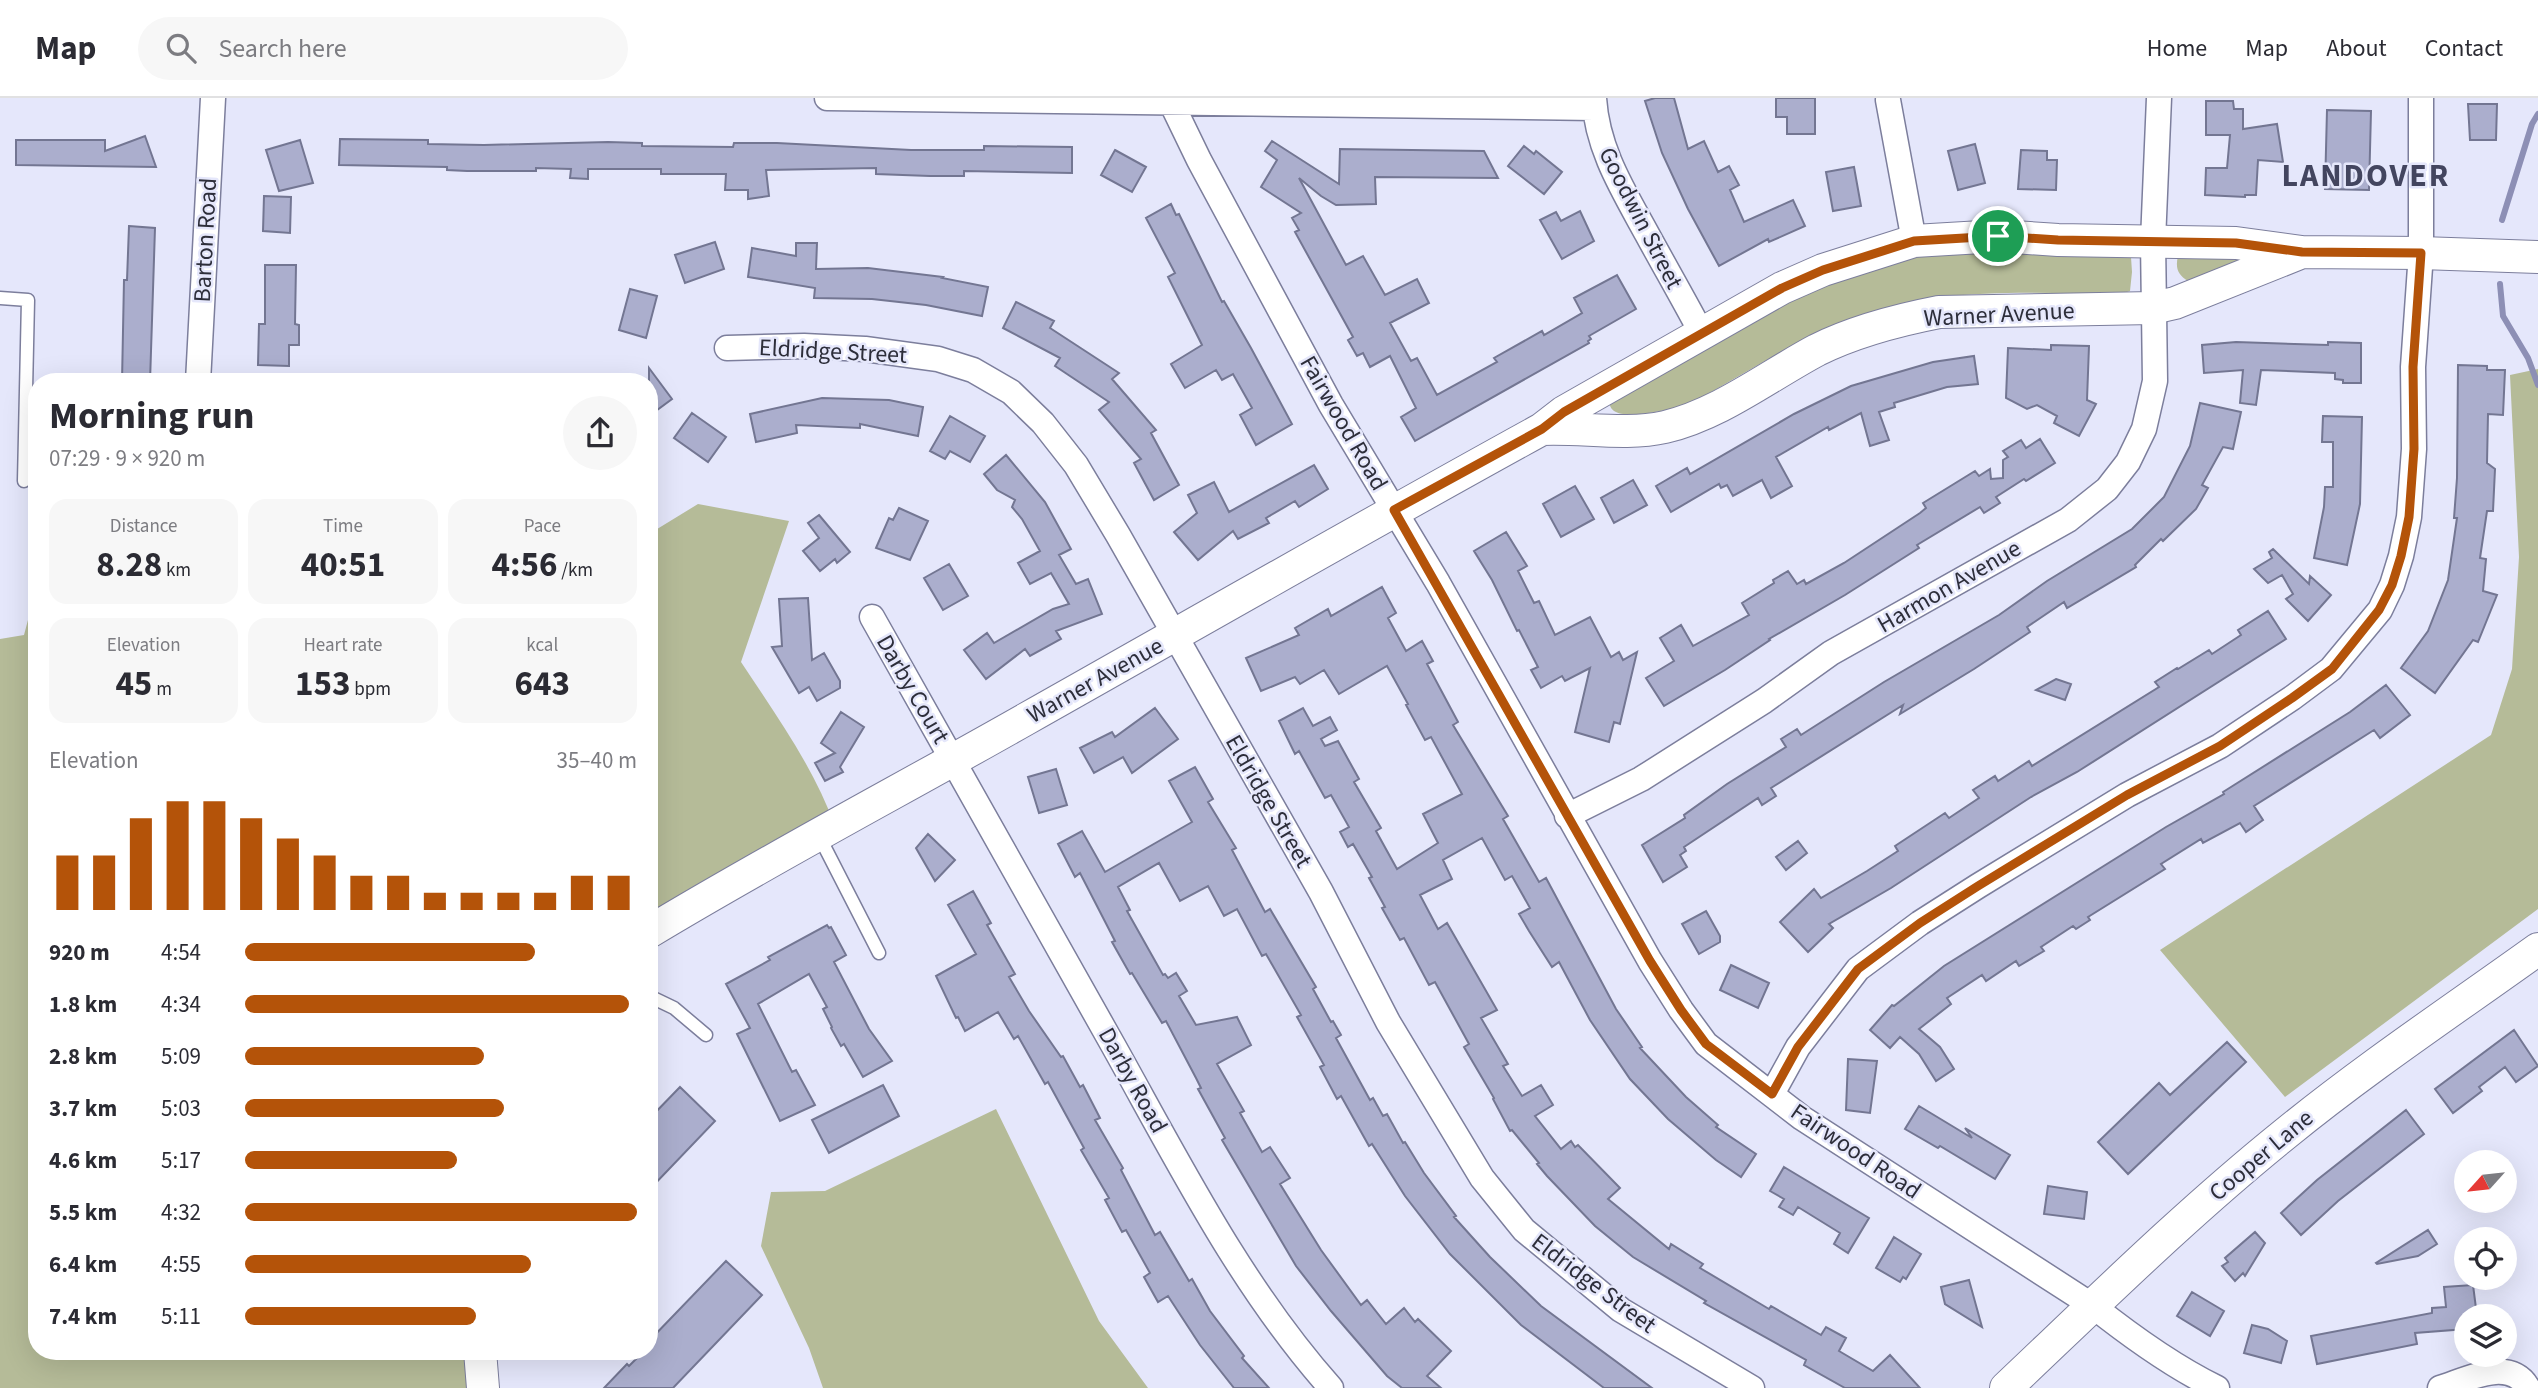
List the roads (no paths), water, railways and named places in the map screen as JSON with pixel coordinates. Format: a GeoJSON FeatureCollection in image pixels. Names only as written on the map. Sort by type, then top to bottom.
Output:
{"type":"FeatureCollection","features":[{"type":"Feature","properties":{"kind":"street","name":"Barton Road"},"geometry":{"type":"LineString","coordinates":[[198,373],[212,98]]}},
{"type":"Feature","properties":{"kind":"street"},"geometry":{"type":"LineString","coordinates":[[827,98],[1594,103]]}},
{"type":"Feature","properties":{"kind":"street","name":"Harmon Avenue"},"geometry":{"type":"LineString","coordinates":[[1567,816],[1641,779],[1764,701],[1831,653],[2068,520],[2108,489],[2129,462],[2144,429],[2155,381],[2153,241],[2159,98]]}},
{"type":"Feature","properties":{"kind":"street"},"geometry":{"type":"LineString","coordinates":[[1772,1094],[1798,1047],[1858,969],[1920,923],[1978,886],[2127,795],[2220,746],[2292,698],[2332,669],[2379,610],[2392,585],[2409,517],[2414,449],[2413,367],[2421,253],[2421,98]]}},
{"type":"Feature","properties":{"kind":"street","name":"Fairwood Road"},"geometry":{"type":"LineString","coordinates":[[1169,99],[1331,405],[1394,510],[1567,816],[1681,1010],[1706,1044],[1802,1118],[2093,1306],[2133,1338],[2187,1373],[2217,1388]]}},
{"type":"Feature","properties":{"kind":"street"},"geometry":{"type":"LineString","coordinates":[[1888,100],[1914,241]]}},
{"type":"Feature","properties":{"kind":"street","name":"Goodwin Street"},"geometry":{"type":"LineString","coordinates":[[1594,103],[1604,150],[1620,186],[1702,334]]}},
{"type":"Feature","properties":{"kind":"street","name":"Warner Avenue"},"geometry":{"type":"LineString","coordinates":[[658,927],[1542,429],[1564,412],[1782,288],[1823,270],[1914,241],[1998,236],[2236,243],[2302,252],[2538,257]]}},
{"type":"Feature","properties":{"kind":"street","name":"Warner Avenue"},"geometry":{"type":"LineString","coordinates":[[1542,429],[1629,431],[1665,427],[1701,415],[1834,343],[1908,318],[1939,312],[2153,308],[2198,295],[2302,252]]}},
{"type":"Feature","properties":{"kind":"street","name":"Eldridge Street"},"geometry":{"type":"LineString","coordinates":[[727,348],[816,347],[911,353],[973,370],[1011,392],[1043,423],[1076,465],[1321,892],[1388,1022],[1482,1178],[1524,1230],[1620,1310],[1752,1388]]}},
{"type":"Feature","properties":{"kind":"street","name":"Darby Court"},"geometry":{"type":"LineString","coordinates":[[872,617],[953,760]]}},
{"type":"Feature","properties":{"kind":"street","name":"Darby Road"},"geometry":{"type":"LineString","coordinates":[[953,760],[1196,1193],[1246,1275],[1304,1357],[1331,1388]]}},
{"type":"Feature","properties":{"kind":"street","name":"Cooper Lane"},"geometry":{"type":"LineString","coordinates":[[2006,1388],[2217,1191],[2284,1135],[2350,1083],[2538,949]]}},
{"type":"Feature","properties":{"kind":"street"},"geometry":{"type":"LineString","coordinates":[[481,1360],[483,1388]]}},
{"type":"Feature","properties":{"kind":"street"},"geometry":{"type":"LineString","coordinates":[[2440,1388],[2489,1372],[2511,1373],[2525,1382],[2528,1388]]}},
{"type":"Feature","properties":{"kind":"lane"},"geometry":{"type":"LineString","coordinates":[[0,298],[28,300],[24,481]]}},
{"type":"Feature","properties":{"kind":"lane"},"geometry":{"type":"LineString","coordinates":[[818,835],[879,953]]}},
{"type":"Feature","properties":{"kind":"lane"},"geometry":{"type":"LineString","coordinates":[[658,1001],[674,1009],[706,1035]]}},
{"type":"Feature","properties":{"kind":"waterway"},"geometry":{"type":"LineString","coordinates":[[2502,220],[2532,124],[2538,114]]}},
{"type":"Feature","properties":{"kind":"waterway"},"geometry":{"type":"LineString","coordinates":[[2500,284],[2503,316],[2528,358],[2538,385]]}},
{"type":"Feature","properties":{"kind":"district","name":"LANDOVER"},"geometry":{"type":"Point","coordinates":[2366,175]}}]}
